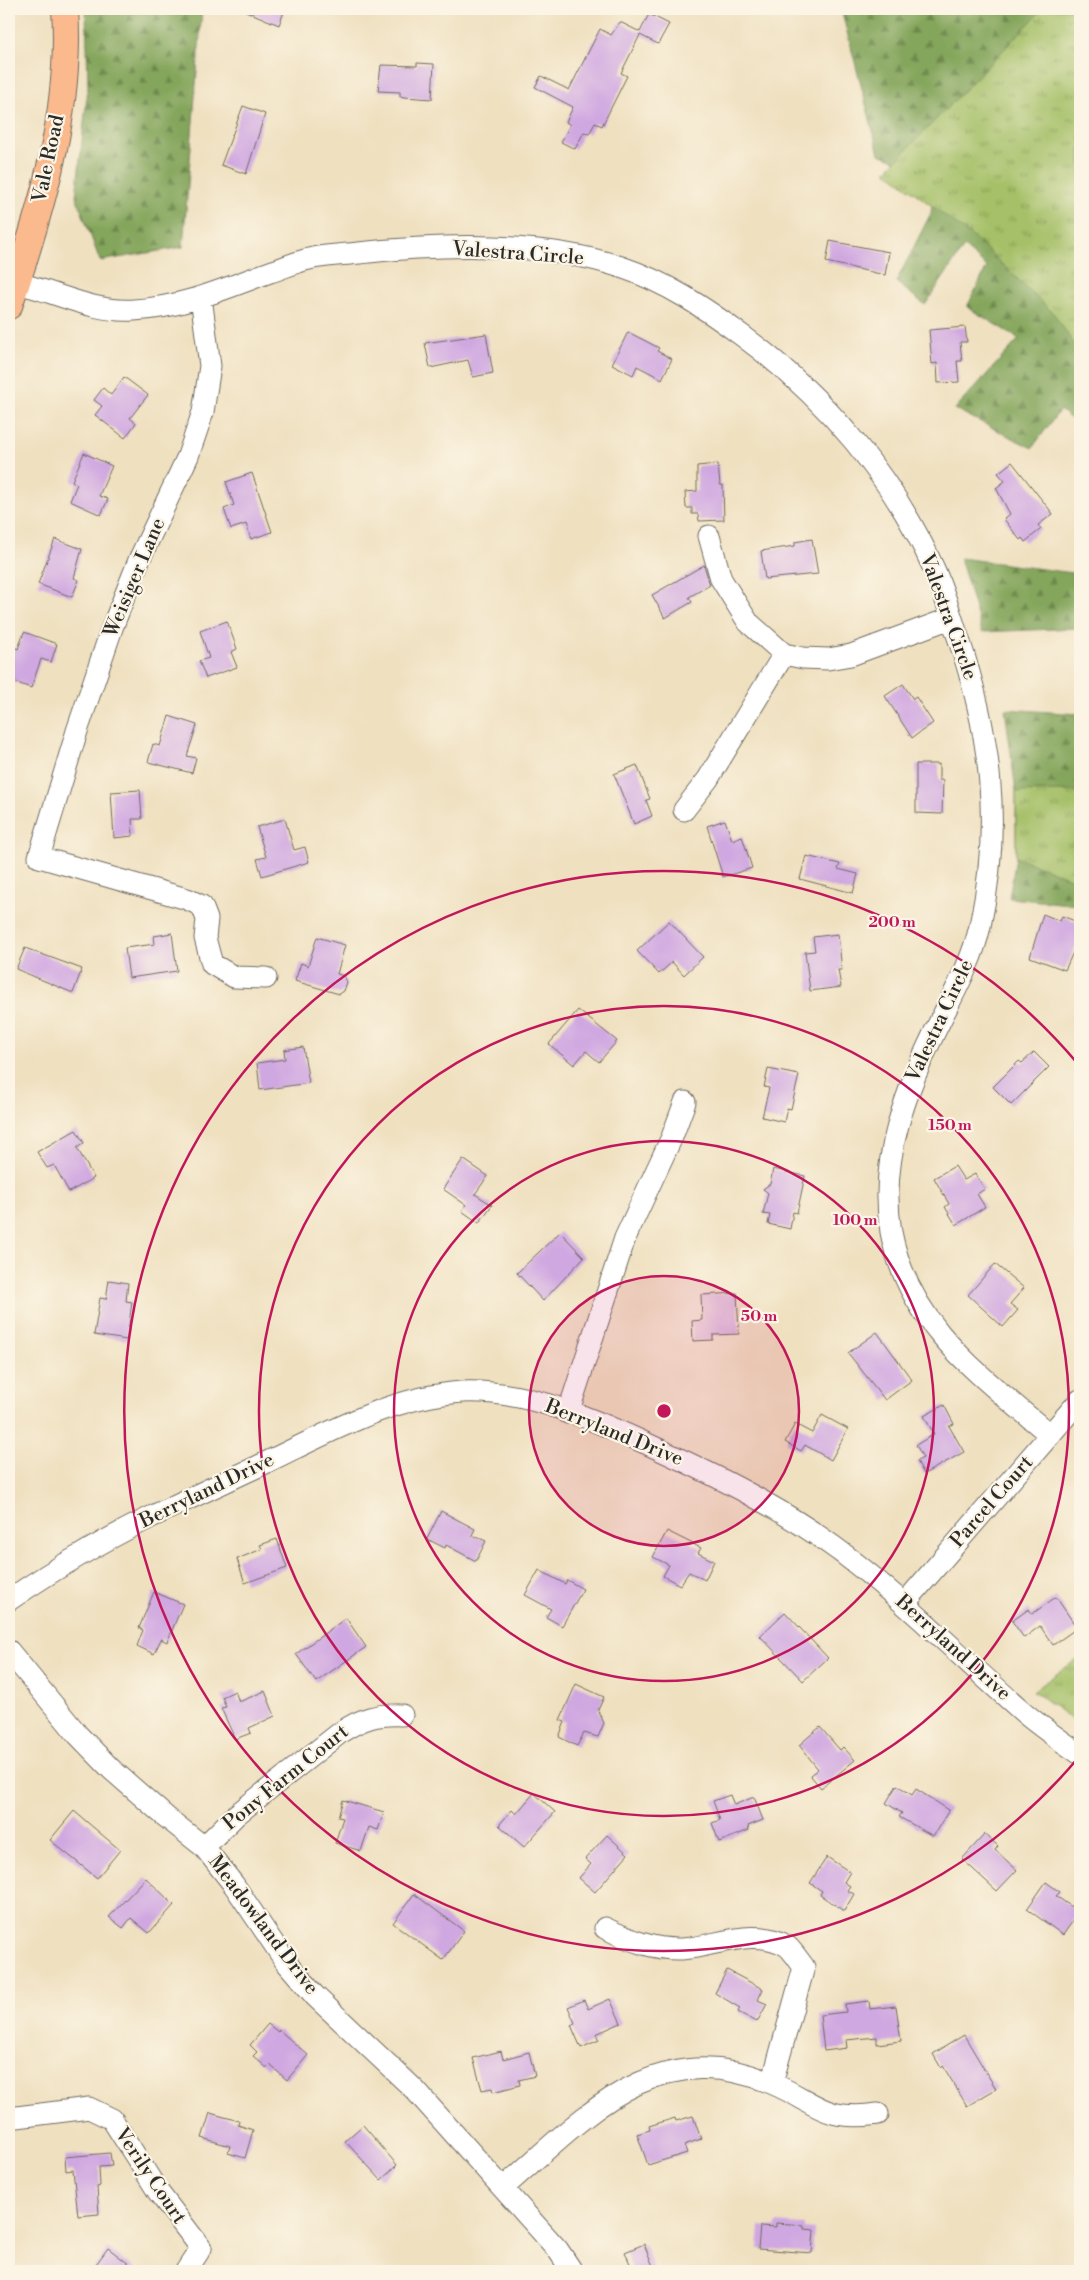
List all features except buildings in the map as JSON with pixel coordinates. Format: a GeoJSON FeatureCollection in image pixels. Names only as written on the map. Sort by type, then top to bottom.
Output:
{"type":"FeatureCollection","features":[{"type":"Feature","properties":{"kind":"main road","name":"Vale Road"},"geometry":{"type":"LineString","coordinates":[[12,294],[46,182],[56,137],[64,84],[67,34],[65,9]]}},
{"type":"Feature","properties":{"kind":"street","name":"Valestra Circle"},"geometry":{"type":"LineString","coordinates":[[12,294],[113,310],[136,310],[201,297],[309,259],[423,248],[490,248],[557,252],[600,260],[655,281],[700,306],[769,355],[808,389],[843,427],[875,467],[903,510],[935,571],[973,682],[986,735],[991,777],[991,832],[987,887],[980,928],[972,955],[917,1068],[902,1106],[891,1159],[890,1228],[905,1281],[920,1308],[938,1334],[960,1356],[1050,1435]]}},
{"type":"Feature","properties":{"kind":"street","name":"Weisiger Lane"},"geometry":{"type":"LineString","coordinates":[[201,297],[210,366],[203,412],[188,456],[139,560],[112,628],[77,731],[39,857],[202,906],[207,919],[205,938],[212,964],[234,977],[266,978]]}},
{"type":"Feature","properties":{"kind":"street"},"geometry":{"type":"LineString","coordinates":[[709,536],[721,579],[748,622],[784,654],[803,658],[828,659],[851,655],[951,618]]}},
{"type":"Feature","properties":{"kind":"street"},"geometry":{"type":"LineString","coordinates":[[684,810],[708,779],[784,654]]}},
{"type":"Feature","properties":{"kind":"street"},"geometry":{"type":"LineString","coordinates":[[568,1413],[625,1238],[672,1137],[686,1102]]}},
{"type":"Feature","properties":{"kind":"street","name":"Berryland Drive"},"geometry":{"type":"LineString","coordinates":[[9,1600],[77,1556],[134,1526],[365,1415],[395,1404],[426,1397],[475,1392],[525,1398],[611,1427],[764,1501],[851,1560],[904,1604],[1023,1712],[1080,1754]]}},
{"type":"Feature","properties":{"kind":"street","name":"Parcel Court"},"geometry":{"type":"LineString","coordinates":[[904,1604],[1080,1400]]}},
{"type":"Feature","properties":{"kind":"street","name":"Meadowland Drive"},"geometry":{"type":"LineString","coordinates":[[9,1651],[78,1735],[111,1769],[204,1847],[234,1885],[286,1962],[315,1996],[415,2090],[558,2250],[572,2271]]}},
{"type":"Feature","properties":{"kind":"street","name":"Pony Farm Court"},"geometry":{"type":"LineString","coordinates":[[204,1847],[236,1815],[341,1732],[359,1721],[380,1714],[402,1715]]}},
{"type":"Feature","properties":{"kind":"street"},"geometry":{"type":"LineString","coordinates":[[605,1928],[627,1940],[656,1947],[682,1949],[740,1938],[762,1939],[787,1946],[804,1967],[772,2084]]}},
{"type":"Feature","properties":{"kind":"street"},"geometry":{"type":"LineString","coordinates":[[503,2188],[598,2106],[616,2093],[646,2079],[667,2073],[699,2070],[744,2074],[772,2084],[814,2107],[835,2115],[856,2117],[878,2114]]}},
{"type":"Feature","properties":{"kind":"street","name":"Verily Court"},"geometry":{"type":"LineString","coordinates":[[9,2118],[89,2108],[112,2119],[160,2193],[201,2248],[186,2271]]}},
{"type":"Feature","properties":{"kind":"green space"},"geometry":{"type":"Polygon","coordinates":[[[86,9],[202,9],[183,247],[100,261],[76,196],[88,86],[86,9]]]}},
{"type":"Feature","properties":{"kind":"green space"},"geometry":{"type":"Polygon","coordinates":[[[841,9],[1080,9],[1080,426],[1060,410],[1032,448],[955,409],[1019,339],[967,307],[987,267],[964,247],[925,305],[896,282],[931,213],[935,176],[879,154],[841,9]]]}},
{"type":"Feature","properties":{"kind":"green space"},"geometry":{"type":"Polygon","coordinates":[[[1043,9],[1080,9],[1080,353],[1054,314],[978,241],[886,171],[1043,9]]]}},
{"type":"Feature","properties":{"kind":"green space"},"geometry":{"type":"Polygon","coordinates":[[[960,558],[1080,574],[1080,628],[982,632],[960,558]]]}},
{"type":"Feature","properties":{"kind":"green space"},"geometry":{"type":"Polygon","coordinates":[[[1005,709],[1080,714],[1080,905],[1009,898],[1016,857],[1016,792],[1005,709]]]}},
{"type":"Feature","properties":{"kind":"green space"},"geometry":{"type":"Polygon","coordinates":[[[1080,791],[1080,882],[1016,857],[1016,792],[1080,791]]]}},
{"type":"Feature","properties":{"kind":"green space"},"geometry":{"type":"Polygon","coordinates":[[[1080,1657],[1080,1725],[1033,1691],[1080,1657]]]}}]}
